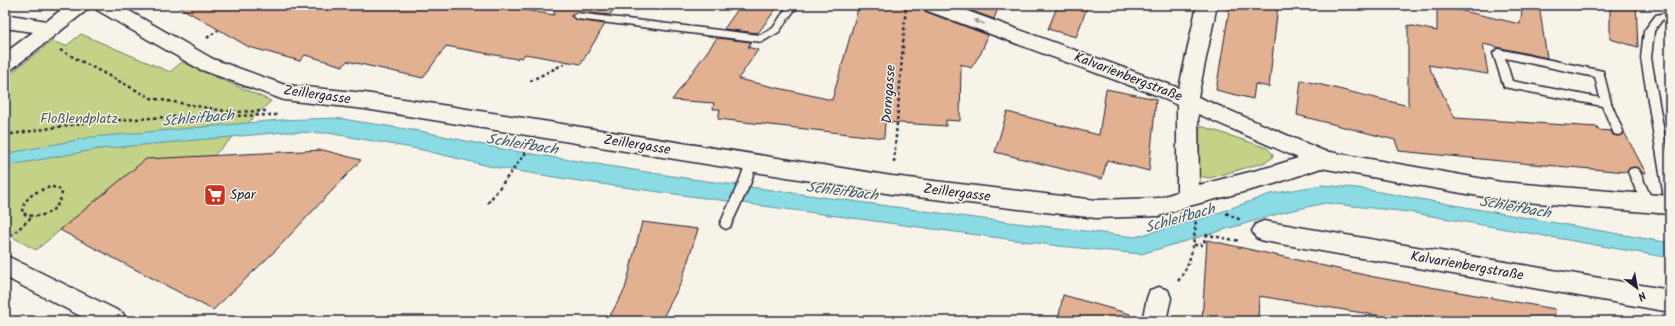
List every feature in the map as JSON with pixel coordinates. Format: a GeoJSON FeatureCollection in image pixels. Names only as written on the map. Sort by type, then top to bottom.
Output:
{"type":"FeatureCollection","features":[{"type":"Feature","properties":{"kind":"street"},"geometry":{"type":"LineString","coordinates":[[5,64],[80,5]]}},
{"type":"Feature","properties":{"kind":"street","name":"Zeillergasse"},"geometry":{"type":"LineString","coordinates":[[104,5],[206,64],[284,92],[365,101],[748,172],[892,185],[1096,209],[1159,207],[1188,197]]}},
{"type":"Feature","properties":{"kind":"street","name":"Kalvarienbergstraße"},"geometry":{"type":"LineString","coordinates":[[932,5],[1187,99],[1321,159],[1501,191],[1670,204]]}},
{"type":"Feature","properties":{"kind":"street"},"geometry":{"type":"LineString","coordinates":[[1188,197],[1187,99],[1207,5]]}},
{"type":"Feature","properties":{"kind":"street"},"geometry":{"type":"LineString","coordinates":[[5,21],[50,28]]}},
{"type":"Feature","properties":{"kind":"street","name":"Kalvarienbergstraße"},"geometry":{"type":"LineString","coordinates":[[1188,197],[1274,175],[1321,159]]}},
{"type":"Feature","properties":{"kind":"street","name":"Kalvarienbergstraße"},"geometry":{"type":"LineString","coordinates":[[1255,227],[1670,301]]}},
{"type":"Feature","properties":{"kind":"street"},"geometry":{"type":"LineString","coordinates":[[5,265],[114,321]]}},
{"type":"Feature","properties":{"kind":"lane"},"geometry":{"type":"LineString","coordinates":[[578,16],[762,39],[776,30],[793,5]]}},
{"type":"Feature","properties":{"kind":"lane"},"geometry":{"type":"LineString","coordinates":[[1670,15],[1659,17],[1649,31],[1646,58],[1670,198]]}},
{"type":"Feature","properties":{"kind":"lane"},"geometry":{"type":"LineString","coordinates":[[1606,102],[1508,84],[1498,53],[1600,74],[1606,102],[1618,131]]}},
{"type":"Feature","properties":{"kind":"lane"},"geometry":{"type":"LineString","coordinates":[[726,224],[748,172]]}},
{"type":"Feature","properties":{"kind":"lane"},"geometry":{"type":"LineString","coordinates":[[1634,172],[1646,202]]}},
{"type":"Feature","properties":{"kind":"path","name":"Dorngasse"},"geometry":{"type":"LineString","coordinates":[[892,185],[906,5]]}},
{"type":"Feature","properties":{"kind":"path"},"geometry":{"type":"LineString","coordinates":[[58,49],[151,98],[231,112],[277,111]]}},
{"type":"Feature","properties":{"kind":"path"},"geometry":{"type":"LineString","coordinates":[[530,81],[568,62]]}},
{"type":"Feature","properties":{"kind":"path"},"geometry":{"type":"LineString","coordinates":[[5,135],[91,122],[167,117],[283,115]]}},
{"type":"Feature","properties":{"kind":"path"},"geometry":{"type":"LineString","coordinates":[[488,203],[496,190],[531,146]]}},
{"type":"Feature","properties":{"kind":"path"},"geometry":{"type":"LineString","coordinates":[[5,241],[33,217],[44,214],[55,208],[62,200],[62,192],[58,188],[46,188],[38,191],[28,198],[22,206],[22,213],[33,217]]}},
{"type":"Feature","properties":{"kind":"path"},"geometry":{"type":"LineString","coordinates":[[1194,245],[1203,245],[1207,235],[1248,243],[1255,227],[1219,210]]}},
{"type":"Feature","properties":{"kind":"path"},"geometry":{"type":"LineString","coordinates":[[1157,309],[1184,276],[1194,245],[1196,218]]}},
{"type":"Feature","properties":{"kind":"green space","name":"Floßlendplatz"},"geometry":{"type":"Polygon","coordinates":[[[81,34],[170,72],[182,62],[271,101],[213,156],[146,160],[36,250],[5,233],[5,78],[52,41],[66,46],[81,34]]]}},
{"type":"Feature","properties":{"kind":"green space"},"geometry":{"type":"Polygon","coordinates":[[[1201,126],[1267,148],[1273,154],[1272,158],[1266,162],[1210,178],[1196,176],[1195,171],[1198,130],[1201,126]]]}},
{"type":"Feature","properties":{"kind":"water"},"geometry":{"type":"Polygon","coordinates":[[[336,118],[425,132],[507,150],[685,178],[975,218],[1135,237],[1207,217],[1270,194],[1322,185],[1357,188],[1670,243],[1670,258],[1409,212],[1325,203],[1285,212],[1141,254],[1059,246],[579,181],[493,167],[418,149],[328,133],[285,132],[99,149],[5,166],[5,154],[92,137],[280,120],[336,118]]]}},
{"type":"Feature","properties":{"kind":"building"},"geometry":{"type":"Polygon","coordinates":[[[176,5],[495,5],[554,15],[554,5],[616,5],[610,15],[577,12],[571,15],[577,20],[605,24],[581,64],[525,54],[522,58],[518,57],[517,59],[446,46],[423,78],[347,61],[343,66],[305,55],[300,61],[249,47],[176,5]]]}},
{"type":"Feature","properties":{"kind":"building"},"geometry":{"type":"Polygon","coordinates":[[[741,5],[779,5],[758,33],[724,29],[741,5]]]}},
{"type":"Feature","properties":{"kind":"building"},"geometry":{"type":"Polygon","coordinates":[[[859,5],[921,5],[924,11],[988,35],[981,53],[971,68],[961,64],[960,121],[946,120],[946,126],[885,122],[884,138],[718,119],[720,109],[713,109],[714,103],[672,100],[717,38],[751,42],[748,47],[758,50],[738,79],[832,100],[859,5]]]}},
{"type":"Feature","properties":{"kind":"building"},"geometry":{"type":"Polygon","coordinates":[[[955,5],[999,5],[994,19],[955,5]]]}},
{"type":"Feature","properties":{"kind":"building"},"geometry":{"type":"Polygon","coordinates":[[[1058,5],[1088,5],[1076,37],[1048,29],[1058,5]]]}},
{"type":"Feature","properties":{"kind":"building"},"geometry":{"type":"Polygon","coordinates":[[[1230,5],[1278,5],[1269,87],[1255,84],[1253,99],[1216,90],[1230,5]]]}},
{"type":"Feature","properties":{"kind":"building"},"geometry":{"type":"Polygon","coordinates":[[[1437,5],[1520,24],[1523,5],[1539,5],[1547,58],[1483,44],[1488,74],[1428,65],[1455,118],[1597,127],[1598,130],[1611,131],[1613,135],[1618,136],[1622,135],[1624,132],[1646,173],[1642,173],[1639,168],[1634,167],[1630,168],[1627,172],[1399,151],[1395,140],[1297,115],[1301,80],[1409,106],[1408,25],[1437,31],[1437,5]]]}},
{"type":"Feature","properties":{"kind":"building"},"geometry":{"type":"Polygon","coordinates":[[[1610,5],[1636,5],[1638,47],[1610,39],[1610,5]]]}},
{"type":"Feature","properties":{"kind":"building"},"geometry":{"type":"Polygon","coordinates":[[[1106,89],[1156,99],[1149,171],[1107,160],[1102,179],[995,152],[1007,112],[1099,135],[1106,89]]]}},
{"type":"Feature","properties":{"kind":"building","name":"Spar"},"geometry":{"type":"Polygon","coordinates":[[[323,150],[361,160],[275,251],[213,310],[60,230],[146,159],[323,150]]]}},
{"type":"Feature","properties":{"kind":"building"},"geometry":{"type":"Polygon","coordinates":[[[642,222],[698,229],[681,283],[661,321],[607,321],[625,289],[642,222]]]}},
{"type":"Feature","properties":{"kind":"building"},"geometry":{"type":"Polygon","coordinates":[[[1207,240],[1374,277],[1555,309],[1554,321],[1412,321],[1259,296],[1258,321],[1202,321],[1207,240]]]}},
{"type":"Feature","properties":{"kind":"building"},"geometry":{"type":"Polygon","coordinates":[[[1063,295],[1130,314],[1129,321],[1058,321],[1063,295]]]}},
{"type":"Feature","properties":{"kind":"place","name":"Spar"},"geometry":{"type":"Point","coordinates":[215,195]}},
{"type":"Feature","properties":{"kind":"water label","name":"Schleifbach"},"geometry":{"type":"Point","coordinates":[198,119]}},
{"type":"Feature","properties":{"kind":"water label","name":"Schleifbach"},"geometry":{"type":"Point","coordinates":[522,145]}},
{"type":"Feature","properties":{"kind":"water label","name":"Schleifbach"},"geometry":{"type":"Point","coordinates":[842,192]}},
{"type":"Feature","properties":{"kind":"water label","name":"Schleifbach"},"geometry":{"type":"Point","coordinates":[1515,208]}},
{"type":"Feature","properties":{"kind":"water label","name":"Schleifbach"},"geometry":{"type":"Point","coordinates":[1180,219]}}]}
